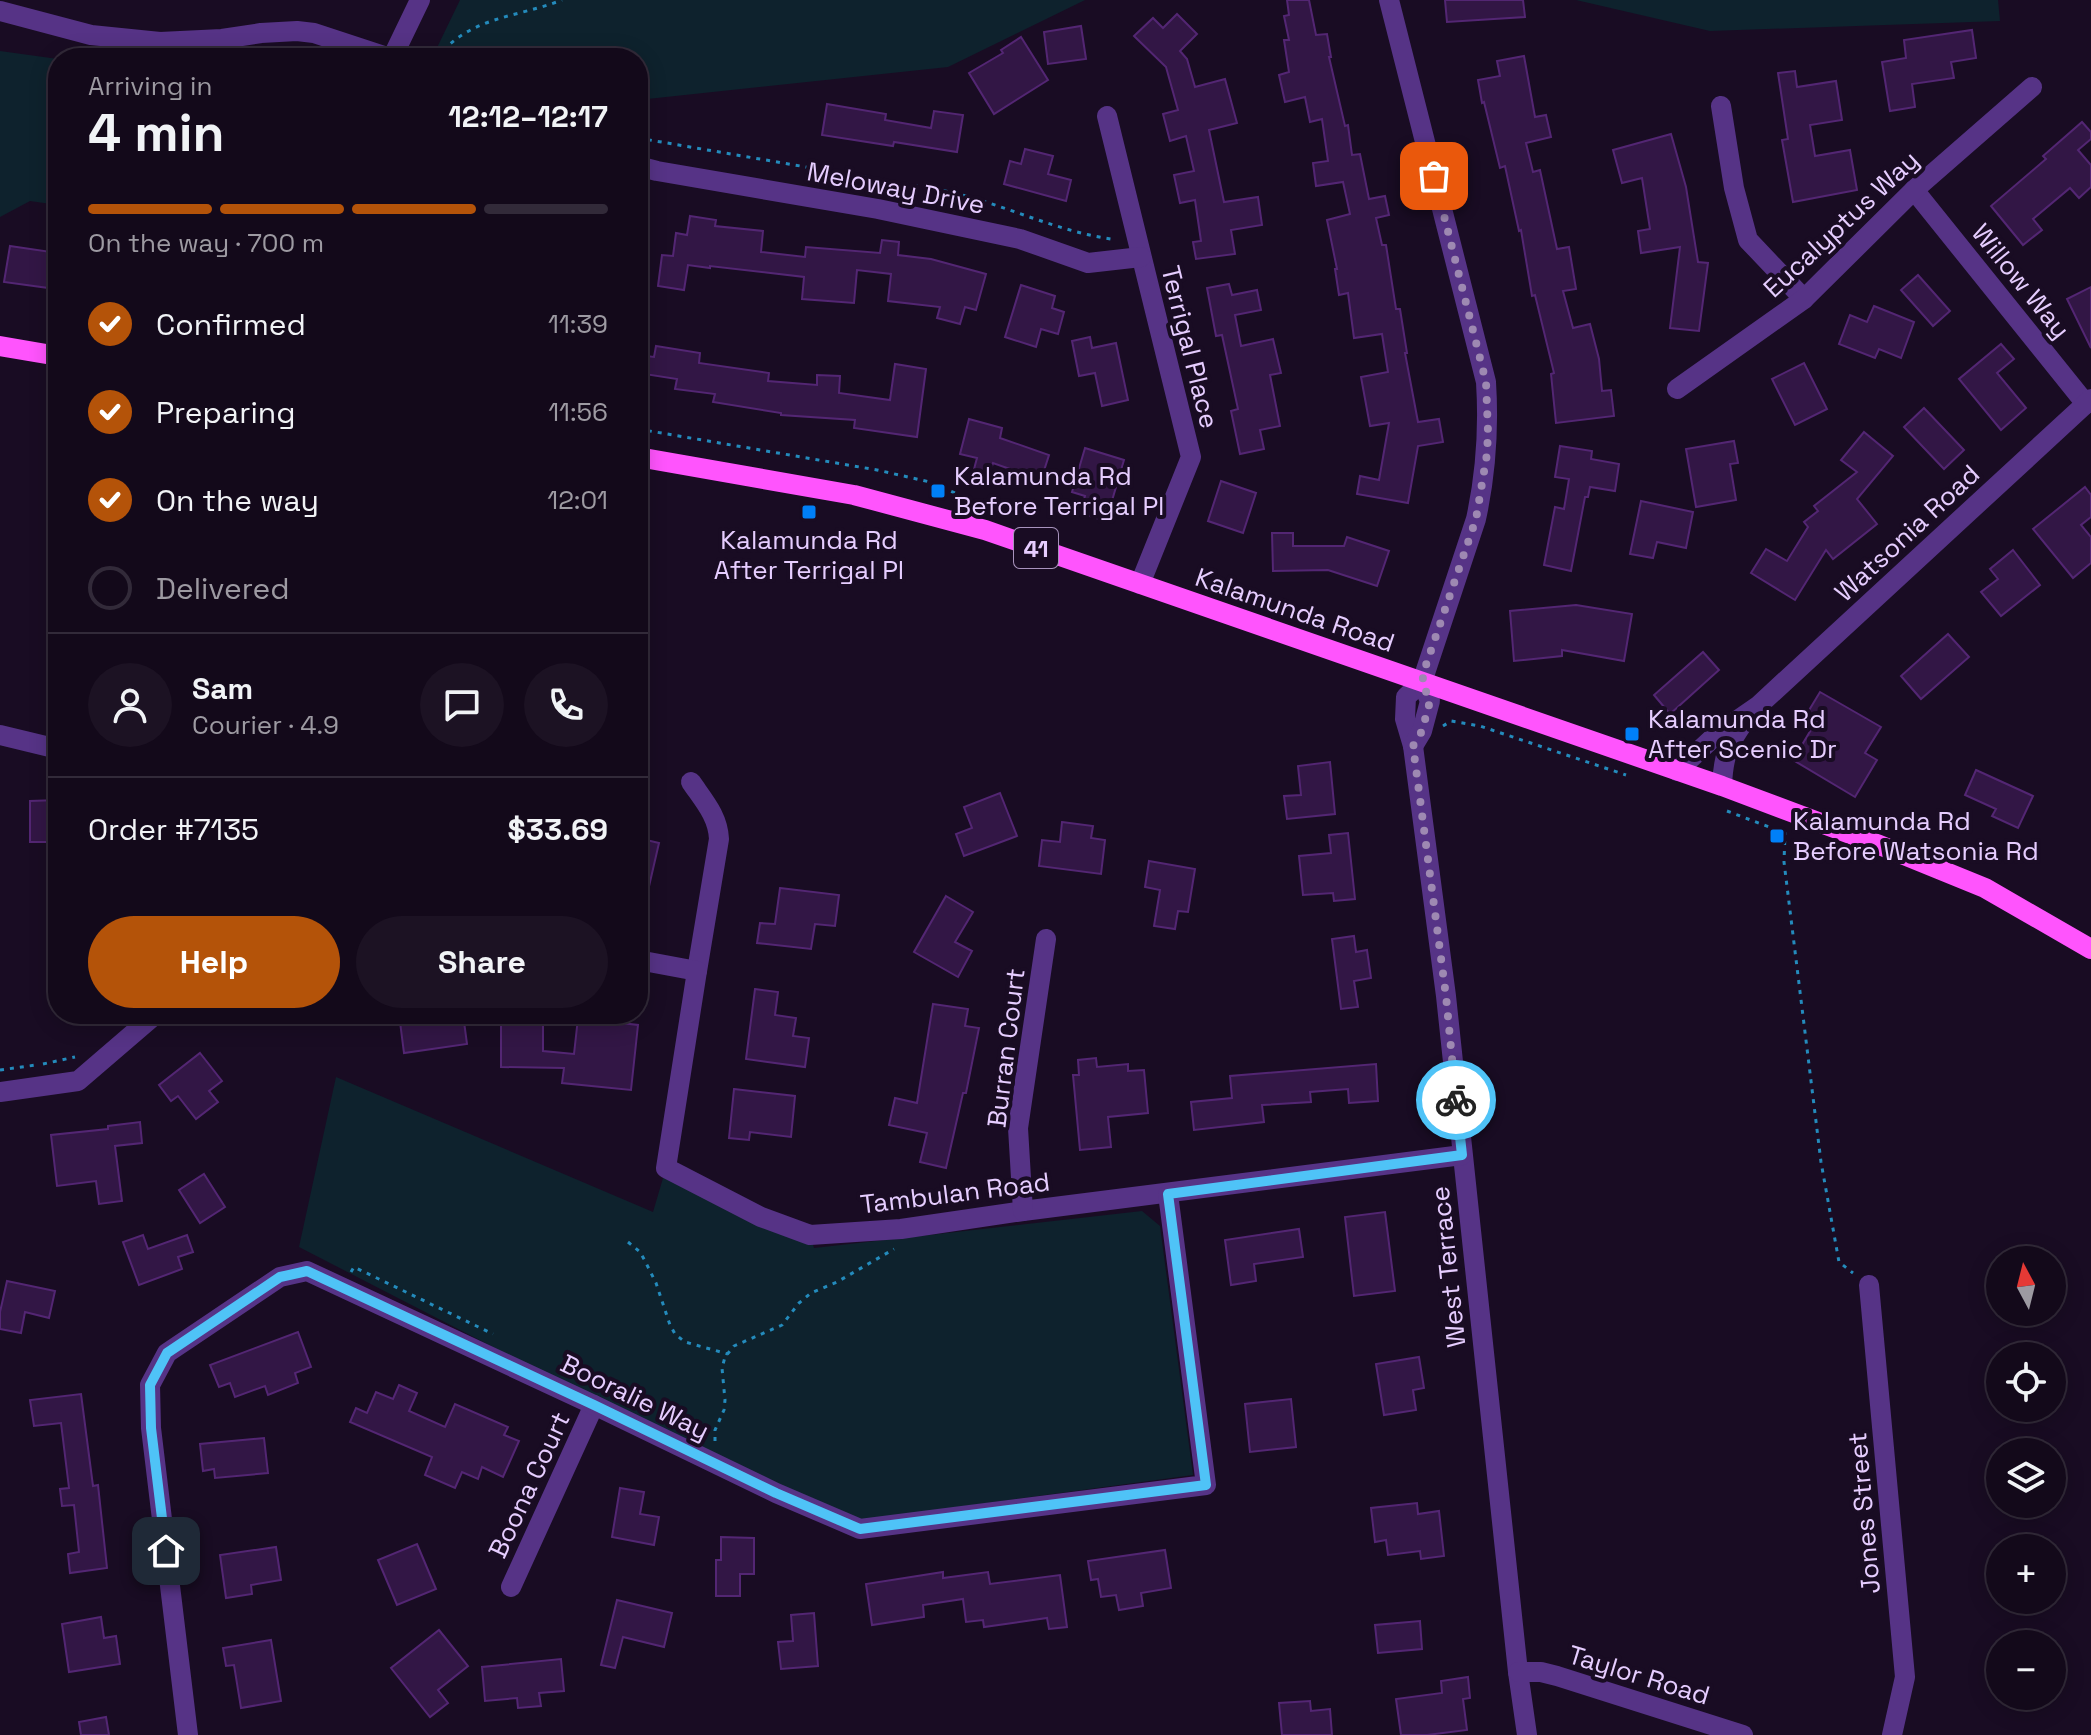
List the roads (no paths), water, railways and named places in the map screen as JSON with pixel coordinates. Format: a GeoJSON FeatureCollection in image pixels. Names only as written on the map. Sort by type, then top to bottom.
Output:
{"type":"FeatureCollection","features":[{"type":"Feature","properties":{"kind":"main road"},"geometry":{"type":"LineString","coordinates":[[0,346],[48,354]]}},
{"type":"Feature","properties":{"kind":"main road","name":"Kalamunda Road"},"geometry":{"type":"LineString","coordinates":[[648,459],[854,495],[985,530],[1722,786],[1877,844],[1985,888],[2091,949]]}},
{"type":"Feature","properties":{"kind":"street"},"geometry":{"type":"LineString","coordinates":[[396,48],[420,0]]}},
{"type":"Feature","properties":{"kind":"street"},"geometry":{"type":"LineString","coordinates":[[1389,0],[1486,382],[1487,454],[1476,519],[1422,682]]}},
{"type":"Feature","properties":{"kind":"street"},"geometry":{"type":"LineString","coordinates":[[0,11],[34,10],[91,35],[160,42],[297,31],[332,37],[363,48]]}},
{"type":"Feature","properties":{"kind":"street","name":"Eucalyptus Way"},"geometry":{"type":"LineString","coordinates":[[1677,389],[1804,299],[1914,190],[2032,87]]}},
{"type":"Feature","properties":{"kind":"street"},"geometry":{"type":"LineString","coordinates":[[1721,106],[1734,188],[1748,240],[1804,299]]}},
{"type":"Feature","properties":{"kind":"street","name":"Terrigal Place"},"geometry":{"type":"LineString","coordinates":[[1107,116],[1191,457],[1140,584]]}},
{"type":"Feature","properties":{"kind":"street","name":"Meloway Drive"},"geometry":{"type":"LineString","coordinates":[[648,169],[893,212],[1020,239],[1088,263],[1140,250]]}},
{"type":"Feature","properties":{"kind":"street","name":"Willow Way"},"geometry":{"type":"LineString","coordinates":[[1914,190],[2089,402]]}},
{"type":"Feature","properties":{"kind":"street","name":"Watsonia Road"},"geometry":{"type":"LineString","coordinates":[[1677,771],[1716,735],[1758,706],[2089,402]]}},
{"type":"Feature","properties":{"kind":"street","name":"West Terrace"},"geometry":{"type":"LineString","coordinates":[[1422,682],[1430,701],[1422,731],[1413,746],[1446,996],[1527,1735]]}},
{"type":"Feature","properties":{"kind":"street","name":"Watsonia Road"},"geometry":{"type":"LineString","coordinates":[[1722,786],[1725,755],[1736,733],[1758,706]]}},
{"type":"Feature","properties":{"kind":"street"},"geometry":{"type":"LineString","coordinates":[[0,735],[48,747]]}},
{"type":"Feature","properties":{"kind":"street","name":"Tambulan Road"},"geometry":{"type":"LineString","coordinates":[[691,782],[714,816],[719,839],[666,1168],[761,1217],[810,1235],[901,1229],[1462,1155]]}},
{"type":"Feature","properties":{"kind":"street","name":"Burran Court"},"geometry":{"type":"LineString","coordinates":[[1023,1211],[1018,1128],[1046,939]]}},
{"type":"Feature","properties":{"kind":"street"},"geometry":{"type":"LineString","coordinates":[[648,962],[697,971]]}},
{"type":"Feature","properties":{"kind":"street"},"geometry":{"type":"LineString","coordinates":[[0,1092],[78,1081],[144,1024]]}},
{"type":"Feature","properties":{"kind":"street","name":"Booralie Way"},"geometry":{"type":"LineString","coordinates":[[188,1735],[151,1428],[150,1385],[167,1353],[280,1277],[307,1271],[776,1493],[860,1529],[1206,1485],[1168,1194]]}},
{"type":"Feature","properties":{"kind":"street","name":"Jones Street"},"geometry":{"type":"LineString","coordinates":[[1869,1285],[1905,1677],[1892,1735]]}},
{"type":"Feature","properties":{"kind":"street","name":"Boona Court"},"geometry":{"type":"LineString","coordinates":[[511,1587],[594,1405]]}},
{"type":"Feature","properties":{"kind":"street","name":"Taylor Road"},"geometry":{"type":"LineString","coordinates":[[1518,1672],[1557,1676],[1743,1735]]}},
{"type":"Feature","properties":{"kind":"place","name":"Kalamunda Rd Before Terrigal Pl"},"geometry":{"type":"Point","coordinates":[938,491]}},
{"type":"Feature","properties":{"kind":"place","name":"Kalamunda Rd After Terrigal Pl"},"geometry":{"type":"Point","coordinates":[809,512]}},
{"type":"Feature","properties":{"kind":"place","name":"Kalamunda Rd After Scenic Dr"},"geometry":{"type":"Point","coordinates":[1632,734]}},
{"type":"Feature","properties":{"kind":"place","name":"Kalamunda Rd Before Watsonia Rd"},"geometry":{"type":"Point","coordinates":[1777,836]}}]}
